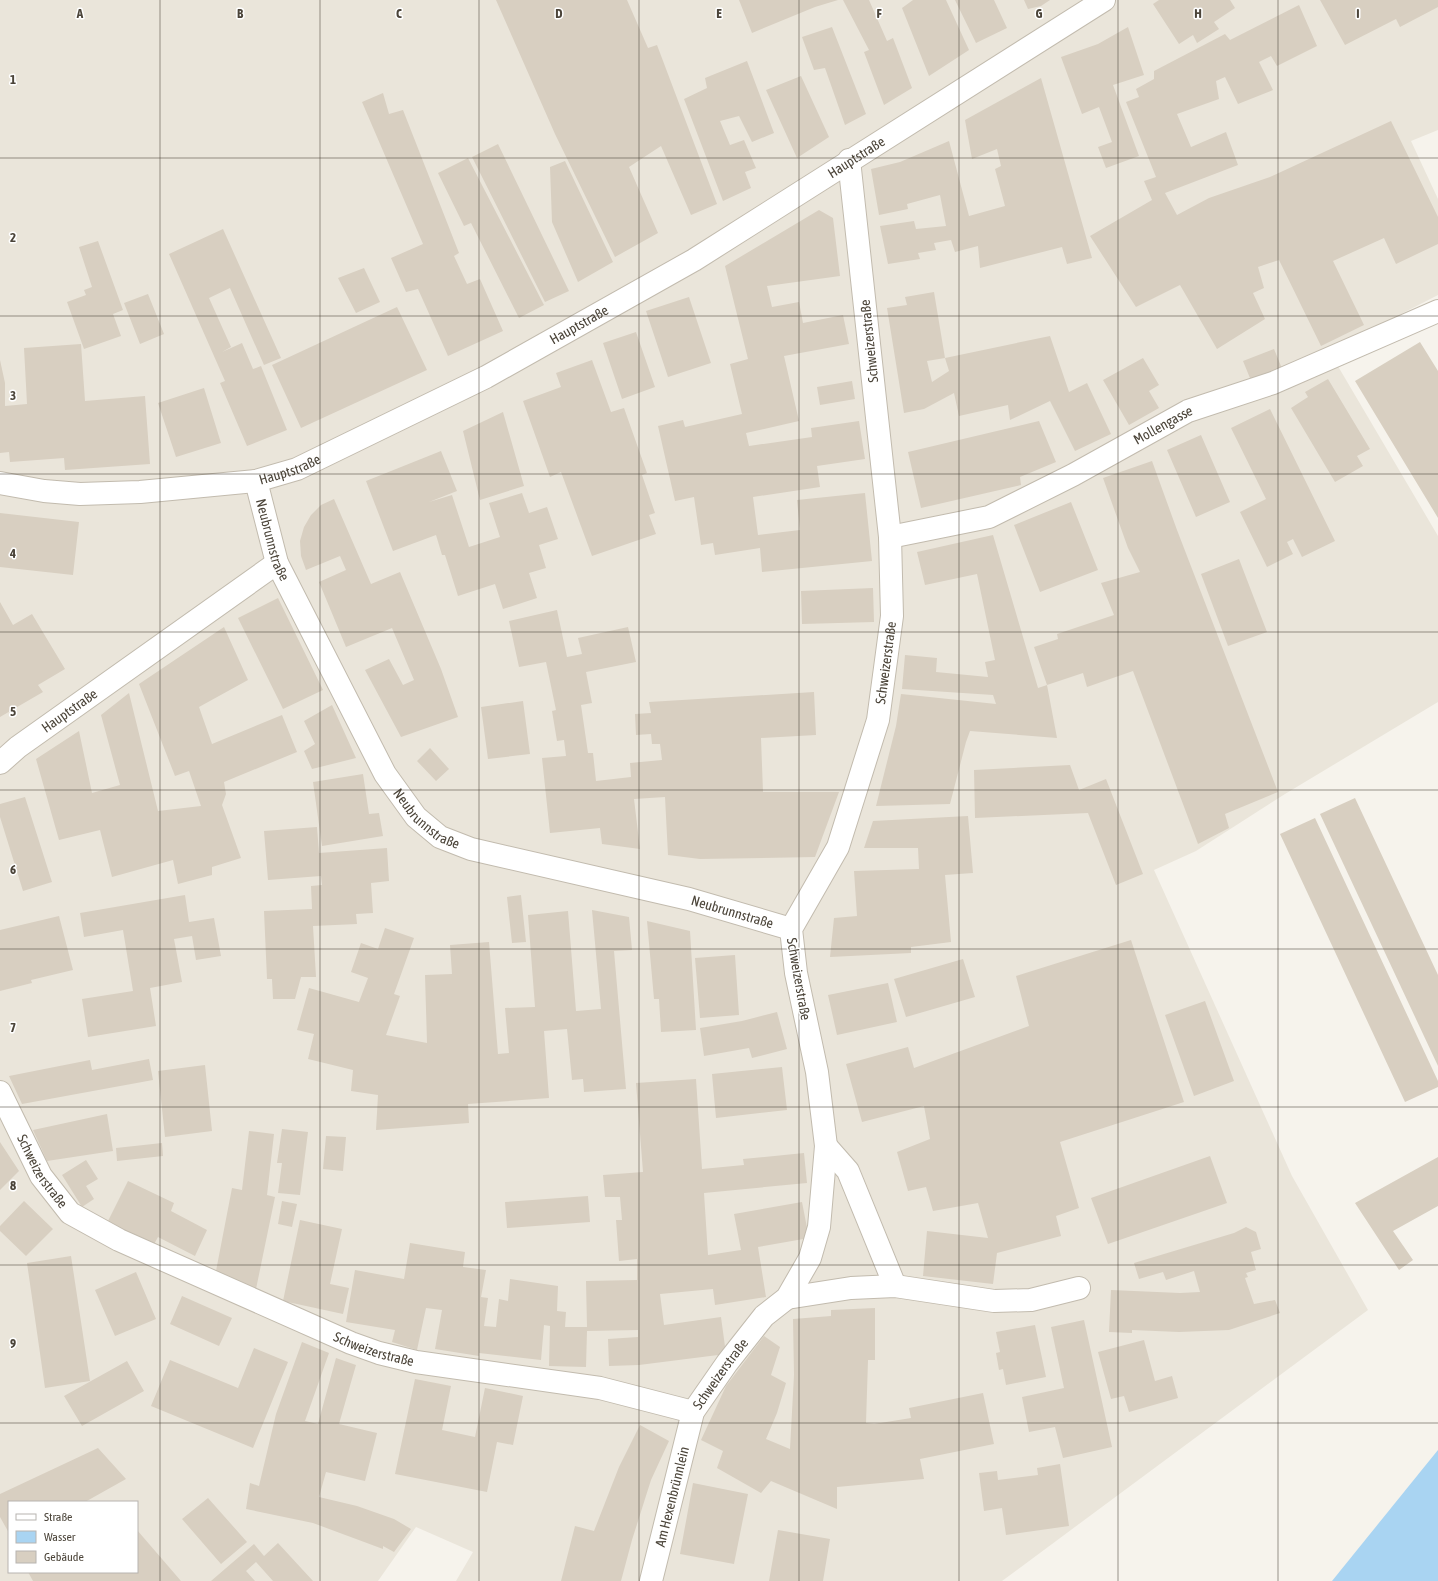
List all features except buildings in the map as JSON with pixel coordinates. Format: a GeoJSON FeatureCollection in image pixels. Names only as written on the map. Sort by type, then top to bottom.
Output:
{"type":"FeatureCollection","features":[{"type":"Feature","properties":{"kind":"street","name":"Hauptstraße"},"geometry":{"type":"LineString","coordinates":[[0,483],[44,491],[80,494],[140,492],[256,481],[298,470],[486,377],[694,260],[849,160],[1104,0]]}},
{"type":"Feature","properties":{"kind":"street","name":"Schweizerstraße"},"geometry":{"type":"LineString","coordinates":[[0,1092],[41,1176],[70,1213],[119,1240],[344,1340],[379,1353],[416,1362],[600,1388],[693,1412],[727,1363],[764,1316],[787,1298],[810,1258],[819,1227],[826,1146],[817,1072],[796,973],[790,929],[838,847],[878,720],[892,616],[890,537],[849,160]]}},
{"type":"Feature","properties":{"kind":"street","name":"Mollengasse"},"geometry":{"type":"LineString","coordinates":[[890,537],[988,516],[1073,475],[1188,411],[1273,383],[1438,311]]}},
{"type":"Feature","properties":{"kind":"street","name":"Neubrunnstraße"},"geometry":{"type":"LineString","coordinates":[[256,481],[277,563],[385,774],[416,817],[440,837],[471,849],[689,899],[790,929]]}},
{"type":"Feature","properties":{"kind":"street","name":"Hauptstraße"},"geometry":{"type":"LineString","coordinates":[[0,763],[24,743],[277,563]]}},
{"type":"Feature","properties":{"kind":"street"},"geometry":{"type":"LineString","coordinates":[[826,1146],[848,1171],[896,1286]]}},
{"type":"Feature","properties":{"kind":"street","name":"Schweizerstraße"},"geometry":{"type":"LineString","coordinates":[[787,1298],[851,1288],[896,1286],[994,1301],[1031,1300],[1079,1288]]}},
{"type":"Feature","properties":{"kind":"street","name":"Am Hexenbrünnlein"},"geometry":{"type":"LineString","coordinates":[[651,1581],[693,1412]]}},
{"type":"Feature","properties":{"kind":"shaded area"},"geometry":{"type":"Polygon","coordinates":[[[0,0],[1438,0],[1438,130],[1411,141],[1438,199],[1438,295],[1329,351],[1438,536],[1438,702],[1285,794],[1196,851],[1154,870],[1292,1176],[1368,1310],[1002,1581],[456,1581],[473,1552],[416,1527],[378,1581],[0,1581],[0,0]]]}},
{"type":"Feature","properties":{"kind":"water"},"geometry":{"type":"Polygon","coordinates":[[[1438,1450],[1438,1581],[1332,1581],[1425,1466],[1438,1450]]]}}]}
